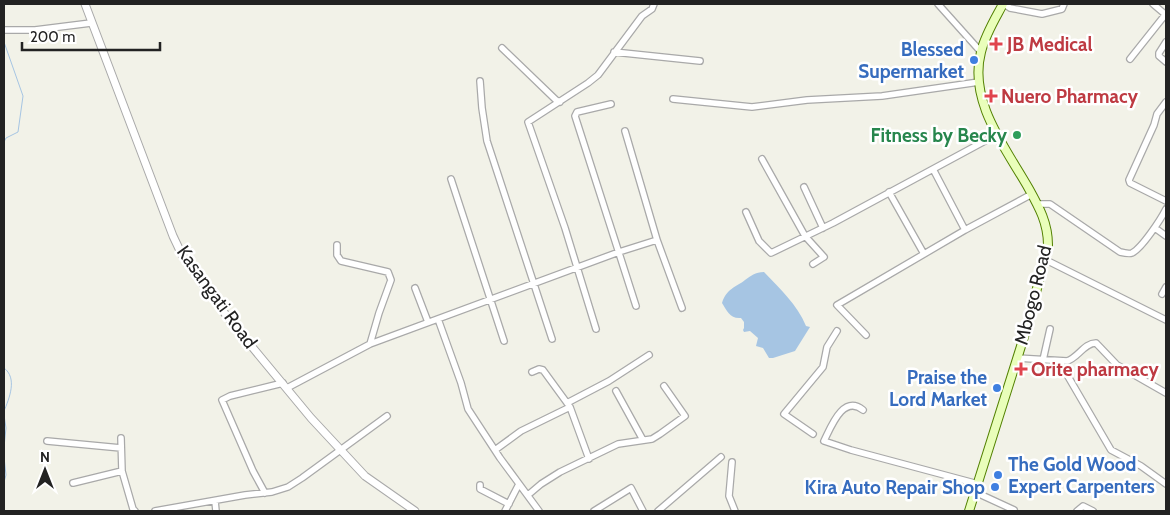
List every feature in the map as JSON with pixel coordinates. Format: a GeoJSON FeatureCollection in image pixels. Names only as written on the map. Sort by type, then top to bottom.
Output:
{"type":"FeatureCollection","features":[{"type":"Feature","properties":{"kind":"main road","name":"Mbogo Road"},"geometry":{"type":"LineString","coordinates":[[969,511],[1017,358],[1046,260],[1048,245],[1048,234],[1044,216],[996,134],[982,102],[979,82],[981,52],[1003,4]]}},
{"type":"Feature","properties":{"kind":"street","name":"Kasangati Road"},"geometry":{"type":"LineString","coordinates":[[85,4],[173,236],[182,255],[223,311],[311,418],[365,476],[415,511]]}},
{"type":"Feature","properties":{"kind":"street"},"geometry":{"type":"LineString","coordinates":[[596,329],[565,228],[528,123],[530,119],[560,102],[598,75],[642,16],[652,9],[654,4]]}},
{"type":"Feature","properties":{"kind":"street"},"geometry":{"type":"LineString","coordinates":[[938,4],[981,52]]}},
{"type":"Feature","properties":{"kind":"street"},"geometry":{"type":"LineString","coordinates":[[1003,4],[1010,8],[1042,14],[1062,9],[1064,4]]}},
{"type":"Feature","properties":{"kind":"street"},"geometry":{"type":"LineString","coordinates":[[1130,59],[1166,15],[1153,4]]}},
{"type":"Feature","properties":{"kind":"street"},"geometry":{"type":"LineString","coordinates":[[4,30],[35,30],[91,22]]}},
{"type":"Feature","properties":{"kind":"street"},"geometry":{"type":"LineString","coordinates":[[1166,42],[1159,54],[1166,62]]}},
{"type":"Feature","properties":{"kind":"street"},"geometry":{"type":"LineString","coordinates":[[502,48],[560,102]]}},
{"type":"Feature","properties":{"kind":"street"},"geometry":{"type":"LineString","coordinates":[[614,52],[700,61]]}},
{"type":"Feature","properties":{"kind":"street"},"geometry":{"type":"LineString","coordinates":[[480,81],[487,141],[552,339]]}},
{"type":"Feature","properties":{"kind":"street"},"geometry":{"type":"LineString","coordinates":[[673,99],[752,107],[807,100],[882,96],[979,82]]}},
{"type":"Feature","properties":{"kind":"street"},"geometry":{"type":"LineString","coordinates":[[1166,102],[1156,114],[1154,125],[1129,180],[1130,183],[1166,201]]}},
{"type":"Feature","properties":{"kind":"street"},"geometry":{"type":"LineString","coordinates":[[611,104],[577,112],[575,116],[636,306]]}},
{"type":"Feature","properties":{"kind":"street"},"geometry":{"type":"LineString","coordinates":[[625,132],[657,240],[682,308]]}},
{"type":"Feature","properties":{"kind":"street"},"geometry":{"type":"LineString","coordinates":[[746,212],[760,241],[771,253],[823,228],[996,134]]}},
{"type":"Feature","properties":{"kind":"street"},"geometry":{"type":"LineString","coordinates":[[762,159],[805,236],[824,257],[813,264]]}},
{"type":"Feature","properties":{"kind":"street"},"geometry":{"type":"LineString","coordinates":[[933,168],[965,230]]}},
{"type":"Feature","properties":{"kind":"street"},"geometry":{"type":"LineString","coordinates":[[451,179],[504,341]]}},
{"type":"Feature","properties":{"kind":"street"},"geometry":{"type":"LineString","coordinates":[[804,187],[823,228]]}},
{"type":"Feature","properties":{"kind":"street"},"geometry":{"type":"LineString","coordinates":[[889,192],[924,254]]}},
{"type":"Feature","properties":{"kind":"street"},"geometry":{"type":"LineString","coordinates":[[866,335],[837,306],[965,230],[1032,194]]}},
{"type":"Feature","properties":{"kind":"street"},"geometry":{"type":"LineString","coordinates":[[1038,204],[1050,204],[1112,247],[1125,253],[1132,253],[1136,249],[1155,228],[1166,209]]}},
{"type":"Feature","properties":{"kind":"street"},"geometry":{"type":"LineString","coordinates":[[1155,228],[1166,236]]}},
{"type":"Feature","properties":{"kind":"street"},"geometry":{"type":"LineString","coordinates":[[265,493],[253,471],[222,400],[230,396],[285,386],[370,344],[619,252],[657,240]]}},
{"type":"Feature","properties":{"kind":"street"},"geometry":{"type":"LineString","coordinates":[[337,245],[337,255],[341,260],[388,272],[390,275],[391,280],[370,344]]}},
{"type":"Feature","properties":{"kind":"street"},"geometry":{"type":"LineString","coordinates":[[1046,260],[1166,320]]}},
{"type":"Feature","properties":{"kind":"street"},"geometry":{"type":"LineString","coordinates":[[1162,294],[1166,287]]}},
{"type":"Feature","properties":{"kind":"street"},"geometry":{"type":"LineString","coordinates":[[415,288],[428,322]]}},
{"type":"Feature","properties":{"kind":"street"},"geometry":{"type":"LineString","coordinates":[[438,319],[468,409],[539,511]]}},
{"type":"Feature","properties":{"kind":"street"},"geometry":{"type":"LineString","coordinates":[[1042,360],[1050,329]]}},
{"type":"Feature","properties":{"kind":"street"},"geometry":{"type":"LineString","coordinates":[[813,434],[784,414],[823,367],[827,347],[837,331]]}},
{"type":"Feature","properties":{"kind":"street"},"geometry":{"type":"LineString","coordinates":[[1017,358],[1070,360],[1088,344],[1096,343],[1122,369],[1166,393]]}},
{"type":"Feature","properties":{"kind":"street"},"geometry":{"type":"LineString","coordinates":[[495,450],[522,431],[569,405],[649,356]]}},
{"type":"Feature","properties":{"kind":"street"},"geometry":{"type":"LineString","coordinates":[[1059,361],[1112,450],[1141,466],[1166,484]]}},
{"type":"Feature","properties":{"kind":"street"},"geometry":{"type":"LineString","coordinates":[[532,372],[539,369],[543,370],[569,405],[589,459]]}},
{"type":"Feature","properties":{"kind":"street"},"geometry":{"type":"LineString","coordinates":[[528,496],[541,484],[560,472],[618,444],[652,439],[685,416],[664,386]]}},
{"type":"Feature","properties":{"kind":"street"},"geometry":{"type":"LineString","coordinates":[[616,391],[644,440]]}},
{"type":"Feature","properties":{"kind":"street"},"geometry":{"type":"LineString","coordinates":[[863,410],[858,406],[843,409],[838,413],[824,441],[976,488],[1014,510]]}},
{"type":"Feature","properties":{"kind":"street"},"geometry":{"type":"LineString","coordinates":[[155,511],[265,493],[288,486],[342,451],[387,416]]}},
{"type":"Feature","properties":{"kind":"street"},"geometry":{"type":"LineString","coordinates":[[121,438],[122,471],[133,509],[136,511]]}},
{"type":"Feature","properties":{"kind":"street"},"geometry":{"type":"LineString","coordinates":[[47,441],[121,448]]}},
{"type":"Feature","properties":{"kind":"street"},"geometry":{"type":"LineString","coordinates":[[658,511],[722,457]]}},
{"type":"Feature","properties":{"kind":"street"},"geometry":{"type":"LineString","coordinates":[[732,462],[729,496],[735,511]]}},
{"type":"Feature","properties":{"kind":"street"},"geometry":{"type":"LineString","coordinates":[[73,483],[122,471]]}},
{"type":"Feature","properties":{"kind":"street"},"geometry":{"type":"LineString","coordinates":[[505,511],[519,484]]}},
{"type":"Feature","properties":{"kind":"street"},"geometry":{"type":"LineString","coordinates":[[480,485],[480,490],[509,504]]}},
{"type":"Feature","properties":{"kind":"street"},"geometry":{"type":"LineString","coordinates":[[594,511],[631,488],[643,511]]}},
{"type":"Feature","properties":{"kind":"street"},"geometry":{"type":"LineString","coordinates":[[215,501],[216,511]]}},
{"type":"Feature","properties":{"kind":"street"},"geometry":{"type":"LineString","coordinates":[[1077,511],[1083,506],[1094,511]]}},
{"type":"Feature","properties":{"kind":"water"},"geometry":{"type":"Polygon","coordinates":[[[764,272],[793,304],[806,326],[810,327],[795,351],[773,358],[769,358],[763,348],[756,346],[758,338],[750,331],[744,332],[744,322],[741,318],[731,316],[722,303],[726,294],[732,289],[753,274],[764,272]]]}},
{"type":"Feature","properties":{"kind":"waterway"},"geometry":{"type":"LineString","coordinates":[[4,42],[23,96],[18,132],[6,138],[4,142]]}},
{"type":"Feature","properties":{"kind":"waterway"},"geometry":{"type":"LineString","coordinates":[[4,368],[11,377],[10,395],[4,411]]}},
{"type":"Feature","properties":{"kind":"waterway"},"geometry":{"type":"LineString","coordinates":[[4,415],[6,428],[4,447]]}},
{"type":"Feature","properties":{"kind":"waterway"},"geometry":{"type":"LineString","coordinates":[[4,457],[6,475],[4,482]]}},
{"type":"Feature","properties":{"kind":"place","name":"JB Medical"},"geometry":{"type":"Point","coordinates":[996,44]}},
{"type":"Feature","properties":{"kind":"place","name":"Blessed Supermarket"},"geometry":{"type":"Point","coordinates":[974,60]}},
{"type":"Feature","properties":{"kind":"place","name":"Nuero Pharmacy"},"geometry":{"type":"Point","coordinates":[991,96]}},
{"type":"Feature","properties":{"kind":"place","name":"Fitness by Becky"},"geometry":{"type":"Point","coordinates":[1017,135]}},
{"type":"Feature","properties":{"kind":"place","name":"Orite pharmacy"},"geometry":{"type":"Point","coordinates":[1021,369]}},
{"type":"Feature","properties":{"kind":"place","name":"Praise the Lord Market"},"geometry":{"type":"Point","coordinates":[997,388]}},
{"type":"Feature","properties":{"kind":"place","name":"The Gold Wood Expert Carpenters"},"geometry":{"type":"Point","coordinates":[998,475]}},
{"type":"Feature","properties":{"kind":"place","name":"Kira Auto Repair Shop"},"geometry":{"type":"Point","coordinates":[995,487]}}]}
